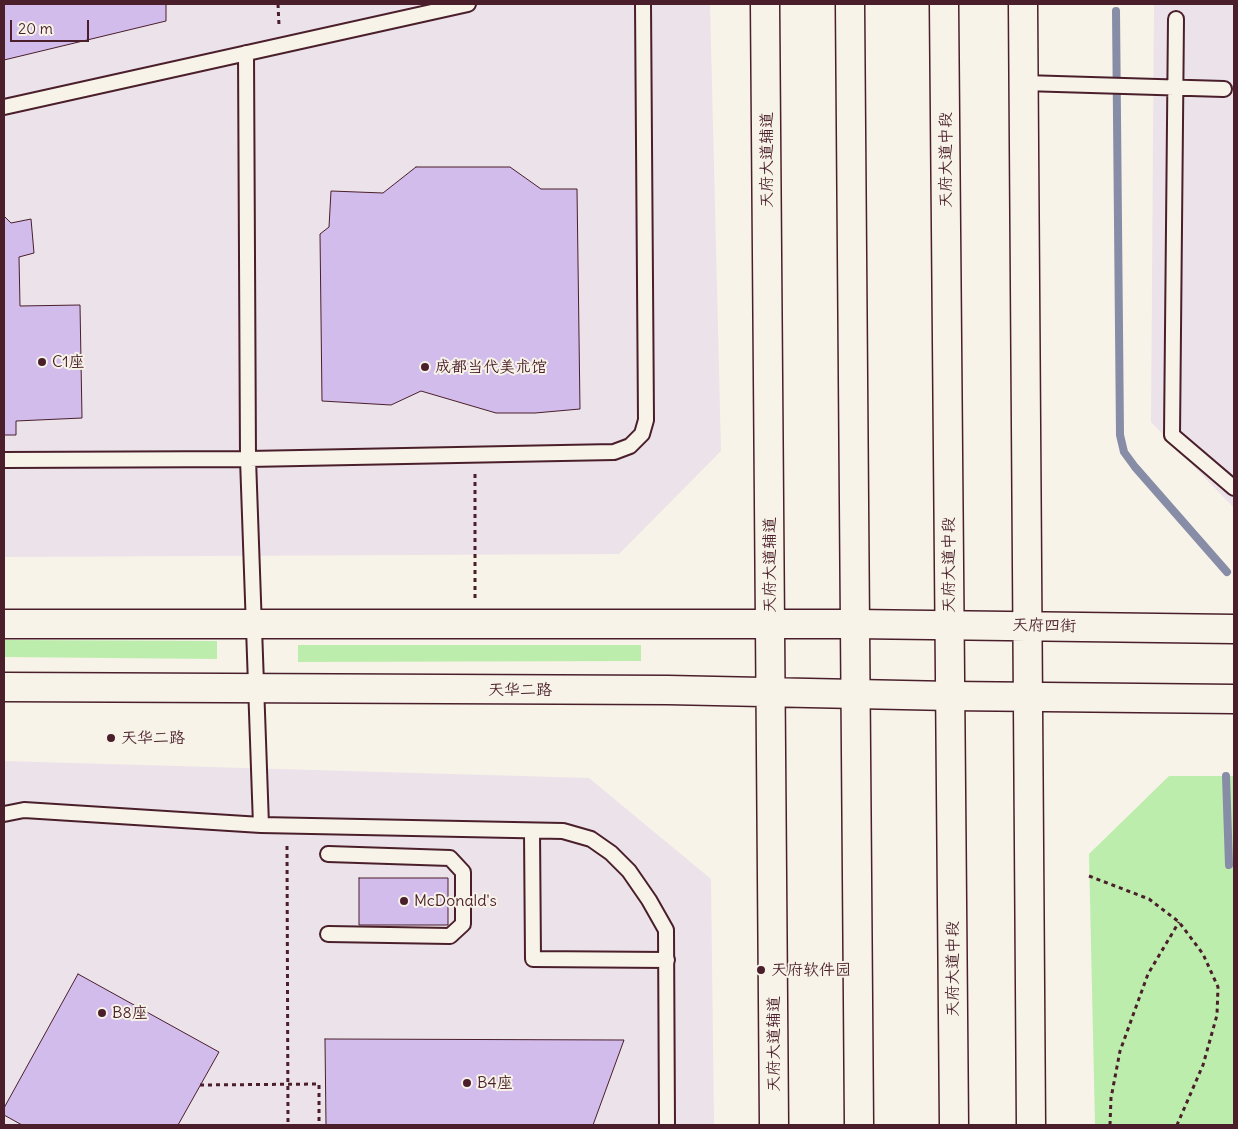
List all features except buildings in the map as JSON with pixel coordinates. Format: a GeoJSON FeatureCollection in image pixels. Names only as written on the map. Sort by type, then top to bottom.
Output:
{"type":"FeatureCollection","features":[{"type":"Feature","properties":{"kind":"street","name":"天府大道辅道"},"geometry":{"type":"LineString","coordinates":[[766,4],[774,1125]]}},
{"type":"Feature","properties":{"kind":"street"},"geometry":{"type":"LineString","coordinates":[[850,4],[859,1125]]}},
{"type":"Feature","properties":{"kind":"street","name":"天府大道中段"},"geometry":{"type":"LineString","coordinates":[[944,4],[954,1125]]}},
{"type":"Feature","properties":{"kind":"street"},"geometry":{"type":"LineString","coordinates":[[1023,4],[1031,1125]]}},
{"type":"Feature","properties":{"kind":"street"},"geometry":{"type":"LineString","coordinates":[[4,624],[855,624]]}},
{"type":"Feature","properties":{"kind":"street","name":"天府四街"},"geometry":{"type":"LineString","coordinates":[[855,624],[1234,629]]}},
{"type":"Feature","properties":{"kind":"street","name":"天华二路"},"geometry":{"type":"LineString","coordinates":[[4,687],[658,690],[855,695]]}},
{"type":"Feature","properties":{"kind":"street"},"geometry":{"type":"LineString","coordinates":[[855,695],[1234,699]]}},
{"type":"Feature","properties":{"kind":"lane"},"geometry":{"type":"LineString","coordinates":[[4,107],[468,4]]}},
{"type":"Feature","properties":{"kind":"lane"},"geometry":{"type":"LineString","coordinates":[[4,460],[248,459],[614,452],[630,446],[642,434],[646,420],[643,4]]}},
{"type":"Feature","properties":{"kind":"lane"},"geometry":{"type":"LineString","coordinates":[[1176,19],[1172,435],[1234,488]]}},
{"type":"Feature","properties":{"kind":"lane"},"geometry":{"type":"LineString","coordinates":[[246,53],[248,459],[261,825]]}},
{"type":"Feature","properties":{"kind":"lane"},"geometry":{"type":"LineString","coordinates":[[1024,83],[1224,89]]}},
{"type":"Feature","properties":{"kind":"lane"},"geometry":{"type":"LineString","coordinates":[[4,814],[24,810],[261,825],[563,831],[591,839],[611,853],[630,871],[666,930],[668,1125]]}},
{"type":"Feature","properties":{"kind":"lane"},"geometry":{"type":"LineString","coordinates":[[532,831],[533,959],[666,960]]}},
{"type":"Feature","properties":{"kind":"lane"},"geometry":{"type":"LineString","coordinates":[[328,854],[450,858],[463,872],[464,924],[450,936],[328,934]]}},
{"type":"Feature","properties":{"kind":"path"},"geometry":{"type":"LineString","coordinates":[[474,624],[475,455]]}},
{"type":"Feature","properties":{"kind":"path"},"geometry":{"type":"LineString","coordinates":[[287,826],[288,1125]]}},
{"type":"Feature","properties":{"kind":"path"},"geometry":{"type":"LineString","coordinates":[[1089,876],[1149,899],[1179,922],[1204,954],[1218,987],[1217,1015],[1203,1065],[1177,1125]]}},
{"type":"Feature","properties":{"kind":"path"},"geometry":{"type":"LineString","coordinates":[[1110,1125],[1110,1098],[1120,1051],[1148,974],[1179,922]]}},
{"type":"Feature","properties":{"kind":"path"},"geometry":{"type":"LineString","coordinates":[[200,1085],[318,1084],[319,1125]]}},
{"type":"Feature","properties":{"kind":"shaded area"},"geometry":{"type":"Polygon","coordinates":[[[4,4],[710,4],[721,451],[619,554],[4,557],[4,4]]]}},
{"type":"Feature","properties":{"kind":"shaded area"},"geometry":{"type":"Polygon","coordinates":[[[1154,4],[1234,4],[1234,508],[1151,422],[1154,4]]]}},
{"type":"Feature","properties":{"kind":"shaded area"},"geometry":{"type":"Polygon","coordinates":[[[4,761],[589,778],[711,879],[714,1125],[4,1125],[4,761]]]}},
{"type":"Feature","properties":{"kind":"green space"},"geometry":{"type":"Polygon","coordinates":[[[4,640],[217,641],[217,659],[4,657],[4,640]]]}},
{"type":"Feature","properties":{"kind":"green space"},"geometry":{"type":"Polygon","coordinates":[[[298,645],[641,645],[641,661],[298,662],[298,645]]]}},
{"type":"Feature","properties":{"kind":"green space"},"geometry":{"type":"Polygon","coordinates":[[[1169,776],[1234,776],[1234,1125],[1095,1125],[1089,854],[1169,776]]]}},
{"type":"Feature","properties":{"kind":"waterway"},"geometry":{"type":"LineString","coordinates":[[1116,11],[1120,435],[1124,452],[1135,467],[1227,572]]}},
{"type":"Feature","properties":{"kind":"waterway"},"geometry":{"type":"LineString","coordinates":[[1226,776],[1229,865]]}},
{"type":"Feature","properties":{"kind":"place","name":"C1座"},"geometry":{"type":"Point","coordinates":[42,362]}},
{"type":"Feature","properties":{"kind":"place","name":"成都当代美术馆"},"geometry":{"type":"Point","coordinates":[425,367]}},
{"type":"Feature","properties":{"kind":"place","name":"天华二路"},"geometry":{"type":"Point","coordinates":[111,738]}},
{"type":"Feature","properties":{"kind":"place","name":"McDonald's"},"geometry":{"type":"Point","coordinates":[404,901]}},
{"type":"Feature","properties":{"kind":"place","name":"天府软件园"},"geometry":{"type":"Point","coordinates":[761,970]}},
{"type":"Feature","properties":{"kind":"place","name":"B8座"},"geometry":{"type":"Point","coordinates":[102,1013]}},
{"type":"Feature","properties":{"kind":"place","name":"B4座"},"geometry":{"type":"Point","coordinates":[467,1083]}}]}
